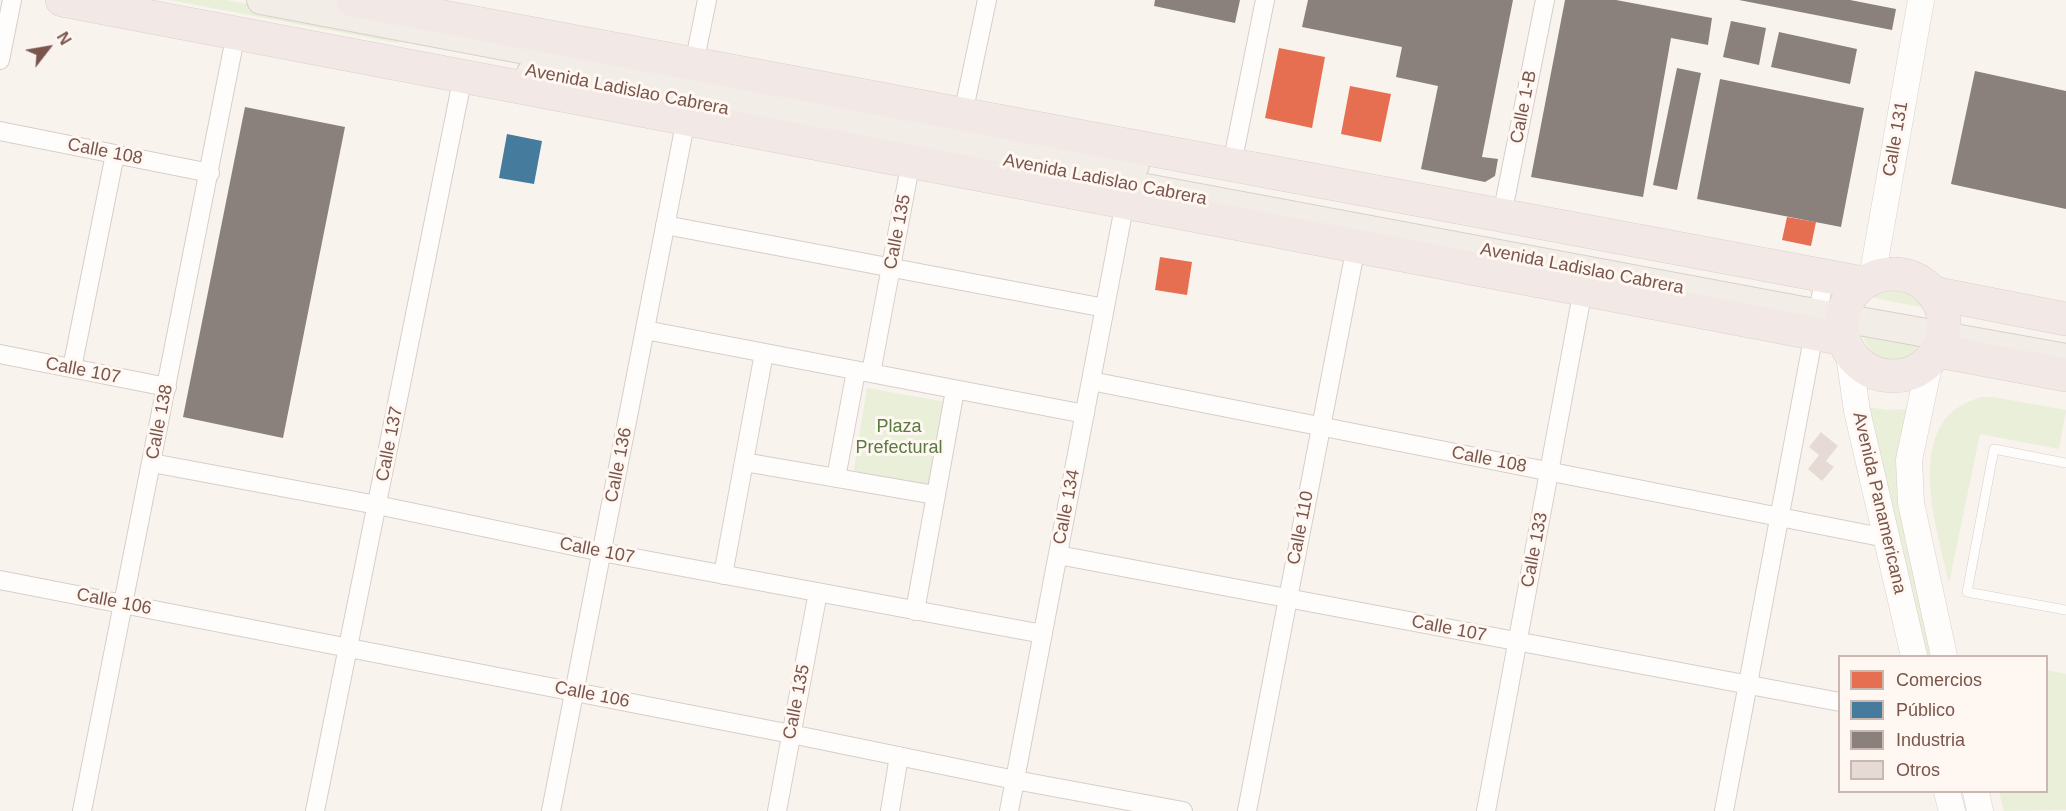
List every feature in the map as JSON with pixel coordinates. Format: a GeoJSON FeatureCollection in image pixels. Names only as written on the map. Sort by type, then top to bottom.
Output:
{"type":"FeatureCollection","features":[{"type":"Feature","properties":{"kind":"highway","name":"Avenida Ladislao Cabrera"},"geometry":{"type":"LineString","coordinates":[[62,0],[1583,289],[1840,308]]}},
{"type":"Feature","properties":{"kind":"highway","name":"Avenida Ladislao Cabrera"},"geometry":{"type":"LineString","coordinates":[[353,0],[425,7],[694,64],[1502,215],[1840,308]]}},
{"type":"Feature","properties":{"kind":"highway"},"geometry":{"type":"LineString","coordinates":[[1898,273],[1924,283],[1938,331],[1912,373],[1902,376],[1881,375],[1861,365],[1840,308],[1885,274],[1898,273]]}},
{"type":"Feature","properties":{"kind":"highway","name":"Avenida Ladislao Cabrera"},"geometry":{"type":"LineString","coordinates":[[1938,331],[2066,319]]}},
{"type":"Feature","properties":{"kind":"highway","name":"Avenida Ladislao Cabrera"},"geometry":{"type":"LineString","coordinates":[[1938,331],[2066,375]]}},
{"type":"Feature","properties":{"kind":"main road","name":"Avenida Ladislao Cabrera"},"geometry":{"type":"LineString","coordinates":[[144,0],[1840,308]]}},
{"type":"Feature","properties":{"kind":"main road","name":"Avenida Ladislao Cabrera"},"geometry":{"type":"LineString","coordinates":[[261,0],[1840,308],[2066,358]]}},
{"type":"Feature","properties":{"kind":"main road","name":"Calle 131"},"geometry":{"type":"LineString","coordinates":[[1840,308],[1921,0]]}},
{"type":"Feature","properties":{"kind":"main road","name":"Avenida Panamericana"},"geometry":{"type":"LineString","coordinates":[[1840,308],[1857,411],[1914,655]]}},
{"type":"Feature","properties":{"kind":"main road","name":"Avenida Ladislao Cabrera"},"geometry":{"type":"LineString","coordinates":[[1938,331],[2066,339]]}},
{"type":"Feature","properties":{"kind":"main road","name":"Avenida Panamericana"},"geometry":{"type":"LineString","coordinates":[[1938,331],[1909,460],[1911,503],[1944,655]]}},
{"type":"Feature","properties":{"kind":"main road"},"geometry":{"type":"LineString","coordinates":[[1947,793],[1952,811]]}},
{"type":"Feature","properties":{"kind":"main road"},"geometry":{"type":"LineString","coordinates":[[1976,793],[1980,811]]}},
{"type":"Feature","properties":{"kind":"street"},"geometry":{"type":"LineString","coordinates":[[0,60],[12,0]]}},
{"type":"Feature","properties":{"kind":"street"},"geometry":{"type":"LineString","coordinates":[[694,64],[707,0]]}},
{"type":"Feature","properties":{"kind":"street"},"geometry":{"type":"LineString","coordinates":[[963,114],[987,0]]}},
{"type":"Feature","properties":{"kind":"street"},"geometry":{"type":"LineString","coordinates":[[1232,164],[1265,0]]}},
{"type":"Feature","properties":{"kind":"street","name":"Calle 1-B"},"geometry":{"type":"LineString","coordinates":[[1502,215],[1545,0]]}},
{"type":"Feature","properties":{"kind":"street","name":"Calle 138"},"geometry":{"type":"LineString","coordinates":[[82,811],[236,33]]}},
{"type":"Feature","properties":{"kind":"street","name":"Calle 137"},"geometry":{"type":"LineString","coordinates":[[315,811],[463,76]]}},
{"type":"Feature","properties":{"kind":"street","name":"Calle 136"},"geometry":{"type":"LineString","coordinates":[[551,811],[686,119]]}},
{"type":"Feature","properties":{"kind":"street","name":"Calle 108"},"geometry":{"type":"LineString","coordinates":[[0,131],[210,172]]}},
{"type":"Feature","properties":{"kind":"street"},"geometry":{"type":"LineString","coordinates":[[72,368],[115,154]]}},
{"type":"Feature","properties":{"kind":"street","name":"Calle 135"},"geometry":{"type":"LineString","coordinates":[[836,478],[891,269],[911,161]]}},
{"type":"Feature","properties":{"kind":"street","name":"Calle 134"},"geometry":{"type":"LineString","coordinates":[[1009,811],[1125,202]]}},
{"type":"Feature","properties":{"kind":"street"},"geometry":{"type":"LineString","coordinates":[[665,225],[1105,308]]}},
{"type":"Feature","properties":{"kind":"street","name":"Calle 110"},"geometry":{"type":"LineString","coordinates":[[1247,811],[1356,246]]}},
{"type":"Feature","properties":{"kind":"street","name":"Calle 133"},"geometry":{"type":"LineString","coordinates":[[1486,811],[1583,289]]}},
{"type":"Feature","properties":{"kind":"street"},"geometry":{"type":"LineString","coordinates":[[1724,811],[1780,517],[1840,308]]}},
{"type":"Feature","properties":{"kind":"street"},"geometry":{"type":"LineString","coordinates":[[645,330],[1085,414]]}},
{"type":"Feature","properties":{"kind":"street"},"geometry":{"type":"LineString","coordinates":[[723,574],[764,353]]}},
{"type":"Feature","properties":{"kind":"street","name":"Calle 107"},"geometry":{"type":"LineString","coordinates":[[0,354],[167,387]]}},
{"type":"Feature","properties":{"kind":"street","name":"Calle 108"},"geometry":{"type":"LineString","coordinates":[[1091,381],[1886,538]]}},
{"type":"Feature","properties":{"kind":"street"},"geometry":{"type":"LineString","coordinates":[[915,611],[955,390]]}},
{"type":"Feature","properties":{"kind":"street"},"geometry":{"type":"LineString","coordinates":[[744,462],[935,495]]}},
{"type":"Feature","properties":{"kind":"street","name":"Calle 107"},"geometry":{"type":"LineString","coordinates":[[152,463],[377,505],[602,552],[1043,634]]}},
{"type":"Feature","properties":{"kind":"street","name":"Calle 107"},"geometry":{"type":"LineString","coordinates":[[1058,555],[1838,702]]}},
{"type":"Feature","properties":{"kind":"street","name":"Calle 106"},"geometry":{"type":"LineString","coordinates":[[0,580],[1183,811]]}},
{"type":"Feature","properties":{"kind":"street","name":"Calle 135"},"geometry":{"type":"LineString","coordinates":[[777,811],[818,592]]}},
{"type":"Feature","properties":{"kind":"street"},"geometry":{"type":"LineString","coordinates":[[890,811],[899,756]]}},
{"type":"Feature","properties":{"kind":"lane"},"geometry":{"type":"LineString","coordinates":[[2066,463],[1994,449],[1967,592],[2066,610]]}},
{"type":"Feature","properties":{"kind":"green space"},"geometry":{"type":"Polygon","coordinates":[[[170,0],[226,0],[400,32],[398,43],[170,0]]]}},
{"type":"Feature","properties":{"kind":"green space"},"geometry":{"type":"Polygon","coordinates":[[[1895,287],[1913,294],[1926,308],[1869,297],[1876,292],[1895,287]]]}},
{"type":"Feature","properties":{"kind":"green space"},"geometry":{"type":"Polygon","coordinates":[[[1860,327],[1925,338],[1908,356],[1888,359],[1870,349],[1860,327]]]}},
{"type":"Feature","properties":{"kind":"green space","name":"Plaza Prefectural"},"geometry":{"type":"Polygon","coordinates":[[[867,388],[946,402],[932,487],[853,474],[867,388]]]}},
{"type":"Feature","properties":{"kind":"green space"},"geometry":{"type":"Polygon","coordinates":[[[1980,397],[1993,397],[2066,410],[2059,449],[1980,434],[1949,583],[1935,522],[1930,477],[1931,456],[1936,436],[1948,415],[1980,397]]]}},
{"type":"Feature","properties":{"kind":"green space"},"geometry":{"type":"Polygon","coordinates":[[[1867,407],[1888,410],[1909,409],[1902,508],[1905,540],[1933,655],[1924,655],[1867,407]]]}},
{"type":"Feature","properties":{"kind":"green space"},"geometry":{"type":"Polygon","coordinates":[[[2048,670],[2066,674],[2066,810],[2004,811],[1999,793],[2048,793],[2048,670]]]}},
{"type":"Feature","properties":{"kind":"building: Comercios"},"geometry":{"type":"Polygon","coordinates":[[[1279,48],[1325,57],[1312,128],[1265,118],[1279,48]]]}},
{"type":"Feature","properties":{"kind":"building: Comercios"},"geometry":{"type":"Polygon","coordinates":[[[1350,86],[1391,94],[1381,142],[1341,134],[1350,86]]]}},
{"type":"Feature","properties":{"kind":"building: Comercios"},"geometry":{"type":"Polygon","coordinates":[[[1787,217],[1816,222],[1811,246],[1782,240],[1787,217]]]}},
{"type":"Feature","properties":{"kind":"building: Comercios"},"geometry":{"type":"Polygon","coordinates":[[[1160,257],[1192,262],[1187,295],[1155,290],[1160,257]]]}},
{"type":"Feature","properties":{"kind":"building: Público"},"geometry":{"type":"Polygon","coordinates":[[[507,134],[542,141],[534,184],[499,178],[507,134]]]}},
{"type":"Feature","properties":{"kind":"building: Industria"},"geometry":{"type":"Polygon","coordinates":[[[1155,0],[1240,0],[1235,23],[1154,6],[1155,0]]]}},
{"type":"Feature","properties":{"kind":"building: Industria"},"geometry":{"type":"Polygon","coordinates":[[[1308,0],[1513,0],[1482,157],[1498,159],[1495,176],[1485,182],[1421,169],[1438,86],[1396,77],[1402,47],[1302,27],[1308,0]]]}},
{"type":"Feature","properties":{"kind":"building: Industria"},"geometry":{"type":"Polygon","coordinates":[[[1565,0],[1616,0],[1712,18],[1708,45],[1671,38],[1643,197],[1531,177],[1565,0]]]}},
{"type":"Feature","properties":{"kind":"building: Industria"},"geometry":{"type":"Polygon","coordinates":[[[1739,0],[1850,0],[1896,9],[1892,30],[1739,0]]]}},
{"type":"Feature","properties":{"kind":"building: Industria"},"geometry":{"type":"Polygon","coordinates":[[[1731,21],[1766,28],[1759,65],[1723,57],[1731,21]]]}},
{"type":"Feature","properties":{"kind":"building: Industria"},"geometry":{"type":"Polygon","coordinates":[[[1779,32],[1857,49],[1850,84],[1771,67],[1779,32]]]}},
{"type":"Feature","properties":{"kind":"building: Industria"},"geometry":{"type":"Polygon","coordinates":[[[1677,68],[1701,73],[1677,190],[1653,185],[1677,68]]]}},
{"type":"Feature","properties":{"kind":"building: Industria"},"geometry":{"type":"Polygon","coordinates":[[[1975,71],[2066,91],[2066,209],[1951,184],[1975,71]]]}},
{"type":"Feature","properties":{"kind":"building: Industria"},"geometry":{"type":"Polygon","coordinates":[[[1720,79],[1864,108],[1841,227],[1697,199],[1720,79]]]}},
{"type":"Feature","properties":{"kind":"building: Industria"},"geometry":{"type":"Polygon","coordinates":[[[245,107],[345,127],[283,438],[183,417],[245,107]]]}},
{"type":"Feature","properties":{"kind":"building: Otros"},"geometry":{"type":"Polygon","coordinates":[[[1821,432],[1838,446],[1826,461],[1834,467],[1822,481],[1808,469],[1819,455],[1809,447],[1821,432]]]}}]}
